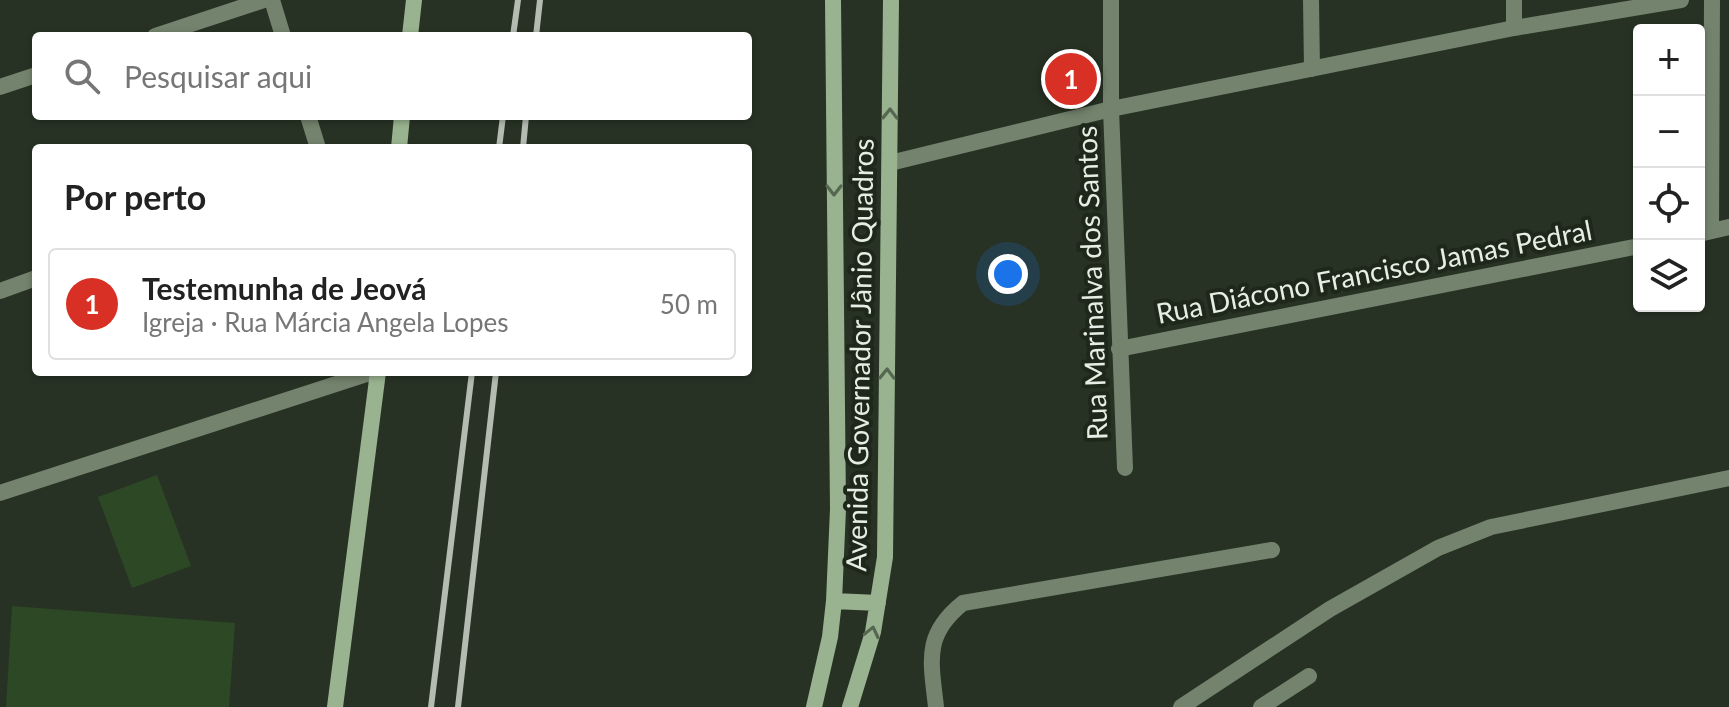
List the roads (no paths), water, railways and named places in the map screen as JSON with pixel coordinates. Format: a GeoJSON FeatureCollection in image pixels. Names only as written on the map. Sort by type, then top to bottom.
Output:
{"type":"FeatureCollection","features":[{"type":"Feature","properties":{"kind":"main road"},"geometry":{"type":"LineString","coordinates":[[410,32],[414,0]]}},
{"type":"Feature","properties":{"kind":"main road","name":"Avenida Governador Jânio Quadros"},"geometry":{"type":"LineString","coordinates":[[814,707],[830,637],[838,509],[833,0]]}},
{"type":"Feature","properties":{"kind":"main road","name":"Avenida Governador Jânio Quadros"},"geometry":{"type":"LineString","coordinates":[[850,707],[873,632],[885,557],[891,0]]}},
{"type":"Feature","properties":{"kind":"main road"},"geometry":{"type":"LineString","coordinates":[[399,144],[402,120]]}},
{"type":"Feature","properties":{"kind":"main road"},"geometry":{"type":"LineString","coordinates":[[335,707],[376,376]]}},
{"type":"Feature","properties":{"kind":"main road"},"geometry":{"type":"LineString","coordinates":[[834,601],[878,603]]}},
{"type":"Feature","properties":{"kind":"street"},"geometry":{"type":"LineString","coordinates":[[167,32],[264,0]]}},
{"type":"Feature","properties":{"kind":"street"},"geometry":{"type":"LineString","coordinates":[[272,0],[282,32]]}},
{"type":"Feature","properties":{"kind":"street","name":"Rua Marinalva dos Santos"},"geometry":{"type":"LineString","coordinates":[[1111,0],[1111,109],[1125,468]]}},
{"type":"Feature","properties":{"kind":"street"},"geometry":{"type":"LineString","coordinates":[[1311,0],[1312,69]]}},
{"type":"Feature","properties":{"kind":"street"},"geometry":{"type":"LineString","coordinates":[[1514,0],[1514,28]]}},
{"type":"Feature","properties":{"kind":"street"},"geometry":{"type":"LineString","coordinates":[[890,163],[1111,109],[1514,28],[1681,0]]}},
{"type":"Feature","properties":{"kind":"street"},"geometry":{"type":"LineString","coordinates":[[1712,0],[1705,232],[1729,227]]}},
{"type":"Feature","properties":{"kind":"street"},"geometry":{"type":"LineString","coordinates":[[0,87],[32,76]]}},
{"type":"Feature","properties":{"kind":"street"},"geometry":{"type":"LineString","coordinates":[[309,120],[317,144]]}},
{"type":"Feature","properties":{"kind":"street","name":"Rua Diácono Francisco Jamas Pedral"},"geometry":{"type":"LineString","coordinates":[[1119,349],[1633,247]]}},
{"type":"Feature","properties":{"kind":"street"},"geometry":{"type":"LineString","coordinates":[[0,291],[32,279]]}},
{"type":"Feature","properties":{"kind":"street"},"geometry":{"type":"LineString","coordinates":[[0,493],[364,376]]}},
{"type":"Feature","properties":{"kind":"street"},"geometry":{"type":"LineString","coordinates":[[1181,707],[1330,609],[1438,548],[1491,527],[1729,478]]}},
{"type":"Feature","properties":{"kind":"street"},"geometry":{"type":"LineString","coordinates":[[936,707],[931,665],[933,644],[939,627],[963,603],[1272,550]]}},
{"type":"Feature","properties":{"kind":"street"},"geometry":{"type":"LineString","coordinates":[[1261,707],[1309,676]]}},
{"type":"Feature","properties":{"kind":"railway"},"geometry":{"type":"LineString","coordinates":[[514,32],[518,0]]}},
{"type":"Feature","properties":{"kind":"railway"},"geometry":{"type":"LineString","coordinates":[[536,32],[540,0]]}},
{"type":"Feature","properties":{"kind":"railway"},"geometry":{"type":"LineString","coordinates":[[500,144],[502,120]]}},
{"type":"Feature","properties":{"kind":"railway"},"geometry":{"type":"LineString","coordinates":[[523,144],[526,120]]}},
{"type":"Feature","properties":{"kind":"railway"},"geometry":{"type":"LineString","coordinates":[[431,707],[472,376]]}},
{"type":"Feature","properties":{"kind":"railway"},"geometry":{"type":"LineString","coordinates":[[458,707],[496,376]]}},
{"type":"Feature","properties":{"kind":"place","name":"Testemunha de Jeová"},"geometry":{"type":"Point","coordinates":[1071,79]}}]}
